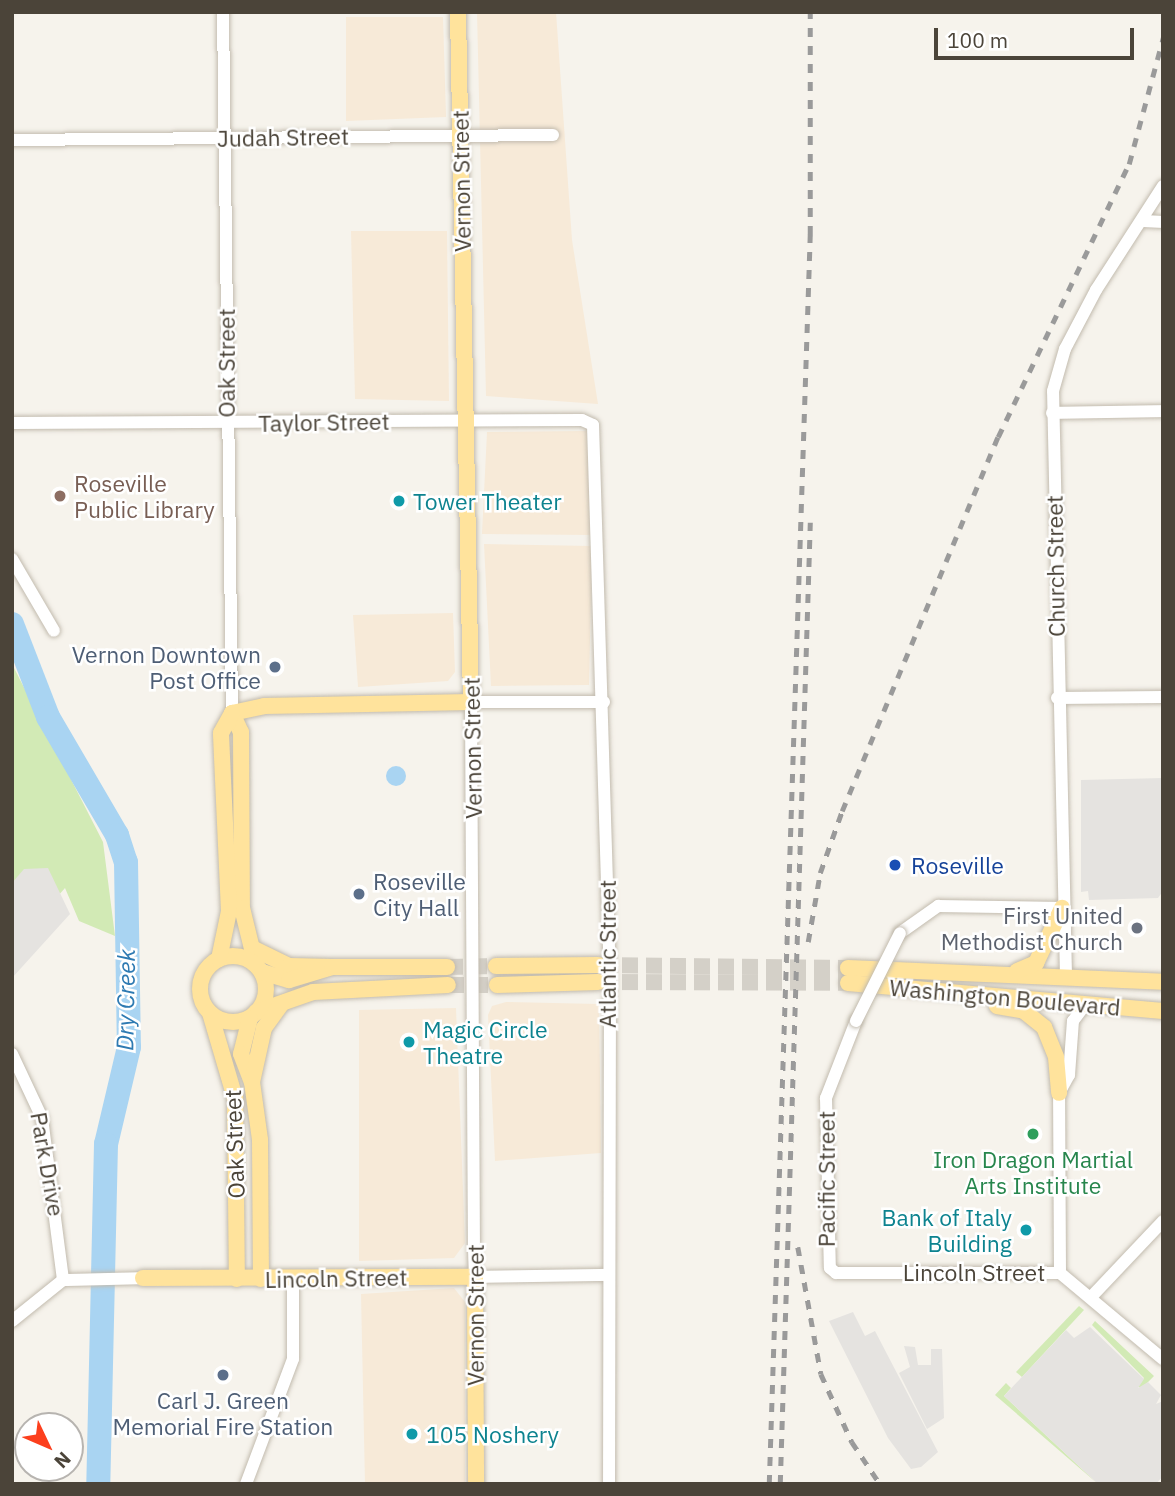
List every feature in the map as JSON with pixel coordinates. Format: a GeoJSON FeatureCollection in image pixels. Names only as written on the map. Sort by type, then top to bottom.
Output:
{"type":"FeatureCollection","features":[{"type":"Feature","properties":{"kind":"main road","name":"Vernon Street"},"geometry":{"type":"LineString","coordinates":[[458,12],[471,702]]}},
{"type":"Feature","properties":{"kind":"main road"},"geometry":{"type":"LineString","coordinates":[[232,713],[264,706],[471,702]]}},
{"type":"Feature","properties":{"kind":"main road","name":"Oak Street"},"geometry":{"type":"LineString","coordinates":[[232,713],[241,732],[242,898],[259,969]]}},
{"type":"Feature","properties":{"kind":"main road","name":"Oak Street"},"geometry":{"type":"LineString","coordinates":[[219,959],[229,911],[221,733],[232,713]]}},
{"type":"Feature","properties":{"kind":"main road"},"geometry":{"type":"LineString","coordinates":[[1011,973],[1036,963],[1062,908]]}},
{"type":"Feature","properties":{"kind":"main road"},"geometry":{"type":"LineString","coordinates":[[252,948],[289,966],[447,967]]}},
{"type":"Feature","properties":{"kind":"main road"},"geometry":{"type":"LineString","coordinates":[[332,967],[289,980],[259,969],[241,957],[219,959],[201,981],[210,1013],[233,1022],[281,1005],[351,987],[448,985]]}},
{"type":"Feature","properties":{"kind":"main road"},"geometry":{"type":"LineString","coordinates":[[496,966],[598,965]]}},
{"type":"Feature","properties":{"kind":"main road"},"geometry":{"type":"LineString","coordinates":[[253,1015],[265,997],[259,969]]}},
{"type":"Feature","properties":{"kind":"main road","name":"Washington Boulevard"},"geometry":{"type":"LineString","coordinates":[[1163,982],[1011,973],[848,975],[935,989],[1163,1011]]}},
{"type":"Feature","properties":{"kind":"main road"},"geometry":{"type":"LineString","coordinates":[[497,985],[598,982]]}},
{"type":"Feature","properties":{"kind":"main road"},"geometry":{"type":"LineString","coordinates":[[935,989],[954,1001],[1034,1016],[1053,1046],[1059,1093]]}},
{"type":"Feature","properties":{"kind":"main road"},"geometry":{"type":"LineString","coordinates":[[252,1082],[264,1028],[281,1005]]}},
{"type":"Feature","properties":{"kind":"main road","name":"Oak Street"},"geometry":{"type":"LineString","coordinates":[[210,1013],[235,1098],[237,1279]]}},
{"type":"Feature","properties":{"kind":"main road","name":"Oak Street"},"geometry":{"type":"LineString","coordinates":[[253,1015],[241,1054],[252,1082],[261,1160],[261,1279]]}},
{"type":"Feature","properties":{"kind":"main road","name":"Vernon Street"},"geometry":{"type":"LineString","coordinates":[[475,1277],[476,1484]]}},
{"type":"Feature","properties":{"kind":"main road","name":"Lincoln Street"},"geometry":{"type":"LineString","coordinates":[[143,1278],[475,1277]]}},
{"type":"Feature","properties":{"kind":"street","name":"Oak Street"},"geometry":{"type":"LineString","coordinates":[[223,12],[232,713]]}},
{"type":"Feature","properties":{"kind":"street","name":"Judah Street"},"geometry":{"type":"LineString","coordinates":[[12,140],[553,135]]}},
{"type":"Feature","properties":{"kind":"street","name":"Church Street"},"geometry":{"type":"LineString","coordinates":[[1066,976],[1062,908],[1052,413],[1065,349],[1096,290],[1144,221],[1163,186]]}},
{"type":"Feature","properties":{"kind":"street"},"geometry":{"type":"LineString","coordinates":[[1144,221],[1163,222]]}},
{"type":"Feature","properties":{"kind":"street"},"geometry":{"type":"LineString","coordinates":[[1052,413],[1163,411]]}},
{"type":"Feature","properties":{"kind":"street","name":"Taylor Street"},"geometry":{"type":"LineString","coordinates":[[12,423],[466,421],[593,425]]}},
{"type":"Feature","properties":{"kind":"street","name":"Atlantic Street"},"geometry":{"type":"LineString","coordinates":[[593,425],[604,702],[610,1484]]}},
{"type":"Feature","properties":{"kind":"street"},"geometry":{"type":"LineString","coordinates":[[12,559],[54,631]]}},
{"type":"Feature","properties":{"kind":"street"},"geometry":{"type":"LineString","coordinates":[[1057,698],[1163,697]]}},
{"type":"Feature","properties":{"kind":"street"},"geometry":{"type":"LineString","coordinates":[[471,702],[604,702]]}},
{"type":"Feature","properties":{"kind":"street","name":"Vernon Street"},"geometry":{"type":"LineString","coordinates":[[471,702],[475,1277]]}},
{"type":"Feature","properties":{"kind":"street","name":"Pacific Street"},"geometry":{"type":"LineString","coordinates":[[836,1273],[825,1250],[826,1098],[856,1021],[900,933],[938,905],[1062,908]]}},
{"type":"Feature","properties":{"kind":"street"},"geometry":{"type":"LineString","coordinates":[[1060,1273],[1059,1093],[1069,1075],[1073,1021],[1086,1004]]}},
{"type":"Feature","properties":{"kind":"street","name":"Park Drive"},"geometry":{"type":"LineString","coordinates":[[12,1054],[41,1118],[68,1280]]}},
{"type":"Feature","properties":{"kind":"street"},"geometry":{"type":"LineString","coordinates":[[1093,1295],[1163,1221]]}},
{"type":"Feature","properties":{"kind":"street","name":"Lincoln Street"},"geometry":{"type":"LineString","coordinates":[[836,1273],[1060,1273],[1093,1295],[1163,1359]]}},
{"type":"Feature","properties":{"kind":"street","name":"Lincoln Street"},"geometry":{"type":"LineString","coordinates":[[475,1277],[608,1275]]}},
{"type":"Feature","properties":{"kind":"street","name":"Lincoln Street"},"geometry":{"type":"LineString","coordinates":[[68,1280],[143,1278]]}},
{"type":"Feature","properties":{"kind":"street"},"geometry":{"type":"LineString","coordinates":[[246,1484],[293,1359],[293,1279]]}},
{"type":"Feature","properties":{"kind":"street"},"geometry":{"type":"LineString","coordinates":[[12,1321],[68,1280]]}},
{"type":"Feature","properties":{"kind":"shaded area"},"geometry":{"type":"Polygon","coordinates":[[[477,12],[556,12],[572,240],[598,404],[486,396],[477,12]]]}},
{"type":"Feature","properties":{"kind":"shaded area"},"geometry":{"type":"Polygon","coordinates":[[[346,17],[443,17],[446,117],[346,121],[346,17]]]}},
{"type":"Feature","properties":{"kind":"shaded area"},"geometry":{"type":"Polygon","coordinates":[[[351,231],[447,231],[449,401],[355,399],[351,231]]]}},
{"type":"Feature","properties":{"kind":"shaded area"},"geometry":{"type":"Polygon","coordinates":[[[587,431],[592,535],[482,534],[487,432],[587,431]]]}},
{"type":"Feature","properties":{"kind":"shaded area"},"geometry":{"type":"Polygon","coordinates":[[[484,544],[592,546],[589,685],[491,686],[484,544]]]}},
{"type":"Feature","properties":{"kind":"shaded area"},"geometry":{"type":"Polygon","coordinates":[[[453,613],[455,672],[448,681],[358,687],[353,615],[453,613]]]}},
{"type":"Feature","properties":{"kind":"shaded area"},"geometry":{"type":"Polygon","coordinates":[[[1163,778],[1163,891],[1158,898],[1089,900],[1088,891],[1081,892],[1081,780],[1163,778]]]}},
{"type":"Feature","properties":{"kind":"shaded area"},"geometry":{"type":"Polygon","coordinates":[[[48,868],[70,914],[12,978],[12,883],[24,869],[48,868]]]}},
{"type":"Feature","properties":{"kind":"shaded area"},"geometry":{"type":"Polygon","coordinates":[[[506,1002],[599,1004],[601,1153],[495,1161],[488,1015],[492,1006],[506,1002]]]}},
{"type":"Feature","properties":{"kind":"shaded area"},"geometry":{"type":"Polygon","coordinates":[[[456,1008],[465,1243],[454,1258],[359,1261],[359,1010],[456,1008]]]}},
{"type":"Feature","properties":{"kind":"shaded area"},"geometry":{"type":"Polygon","coordinates":[[[454,1288],[465,1302],[465,1484],[365,1484],[361,1294],[454,1288]]]}},
{"type":"Feature","properties":{"kind":"shaded area"},"geometry":{"type":"Polygon","coordinates":[[[853,1312],[865,1336],[875,1331],[938,1452],[921,1467],[911,1469],[888,1438],[829,1321],[853,1312]]]}},
{"type":"Feature","properties":{"kind":"shaded area"},"geometry":{"type":"Polygon","coordinates":[[[1090,1327],[1144,1379],[1138,1388],[1148,1382],[1161,1395],[1156,1404],[1163,1401],[1163,1476],[1156,1484],[1098,1484],[1004,1396],[1066,1330],[1074,1338],[1090,1327]]]}},
{"type":"Feature","properties":{"kind":"shaded area"},"geometry":{"type":"Polygon","coordinates":[[[904,1346],[915,1347],[918,1365],[931,1365],[931,1349],[942,1349],[944,1418],[927,1429],[899,1373],[910,1367],[904,1346]]]}},
{"type":"Feature","properties":{"kind":"green space"},"geometry":{"type":"Polygon","coordinates":[[[12,664],[103,842],[115,936],[79,921],[65,888],[12,948],[12,664]]]}},
{"type":"Feature","properties":{"kind":"green space"},"geometry":{"type":"Polygon","coordinates":[[[1079,1306],[1084,1310],[1022,1377],[1016,1372],[1079,1306]]]}},
{"type":"Feature","properties":{"kind":"green space"},"geometry":{"type":"Polygon","coordinates":[[[1095,1321],[1154,1376],[1143,1387],[1137,1387],[1144,1378],[1092,1325],[1095,1321]]]}},
{"type":"Feature","properties":{"kind":"green space"},"geometry":{"type":"Polygon","coordinates":[[[1006,1383],[1011,1388],[1004,1396],[1098,1484],[995,1395],[1006,1383]]]}},
{"type":"Feature","properties":{"kind":"water"},"geometry":{"type":"Polygon","coordinates":[[[392,766],[400,766],[406,776],[400,786],[392,786],[386,780],[386,772],[392,766]]]}},
{"type":"Feature","properties":{"kind":"waterway","name":"Dry Creek"},"geometry":{"type":"LineString","coordinates":[[12,624],[48,717],[117,835],[126,862],[129,1047],[106,1144],[98,1484]]}},
{"type":"Feature","properties":{"kind":"tunnel"},"geometry":{"type":"LineString","coordinates":[[598,965],[848,968]]}},
{"type":"Feature","properties":{"kind":"tunnel"},"geometry":{"type":"LineString","coordinates":[[447,967],[496,966]]}},
{"type":"Feature","properties":{"kind":"tunnel"},"geometry":{"type":"LineString","coordinates":[[598,982],[848,983]]}},
{"type":"Feature","properties":{"kind":"tunnel"},"geometry":{"type":"LineString","coordinates":[[448,985],[497,985]]}},
{"type":"Feature","properties":{"kind":"railway"},"geometry":{"type":"LineString","coordinates":[[769,1484],[810,235],[810,12]]}},
{"type":"Feature","properties":{"kind":"railway"},"geometry":{"type":"LineString","coordinates":[[808,942],[820,873],[842,811],[998,437],[1129,164],[1163,38]]}},
{"type":"Feature","properties":{"kind":"railway"},"geometry":{"type":"LineString","coordinates":[[780,1484],[810,522]]}},
{"type":"Feature","properties":{"kind":"railway"},"geometry":{"type":"LineString","coordinates":[[798,1247],[821,1374],[852,1442],[880,1484]]}},
{"type":"Feature","properties":{"kind":"place","name":"Roseville Public Library"},"geometry":{"type":"Point","coordinates":[60,496]}},
{"type":"Feature","properties":{"kind":"place","name":"Tower Theater"},"geometry":{"type":"Point","coordinates":[399,501]}},
{"type":"Feature","properties":{"kind":"place","name":"Vernon Downtown Post Office"},"geometry":{"type":"Point","coordinates":[275,667]}},
{"type":"Feature","properties":{"kind":"place","name":"Roseville"},"geometry":{"type":"Point","coordinates":[895,865]}},
{"type":"Feature","properties":{"kind":"place","name":"Roseville City Hall"},"geometry":{"type":"Point","coordinates":[359,894]}},
{"type":"Feature","properties":{"kind":"place","name":"First United Methodist Church"},"geometry":{"type":"Point","coordinates":[1137,928]}},
{"type":"Feature","properties":{"kind":"place","name":"Magic Circle Theatre"},"geometry":{"type":"Point","coordinates":[409,1042]}},
{"type":"Feature","properties":{"kind":"place","name":"Iron Dragon Martial Arts Institute"},"geometry":{"type":"Point","coordinates":[1033,1134]}},
{"type":"Feature","properties":{"kind":"place","name":"Bank of Italy Building"},"geometry":{"type":"Point","coordinates":[1026,1230]}},
{"type":"Feature","properties":{"kind":"place","name":"Carl J. Green Memorial Fire Station"},"geometry":{"type":"Point","coordinates":[223,1375]}},
{"type":"Feature","properties":{"kind":"place","name":"105 Noshery"},"geometry":{"type":"Point","coordinates":[412,1434]}}]}
